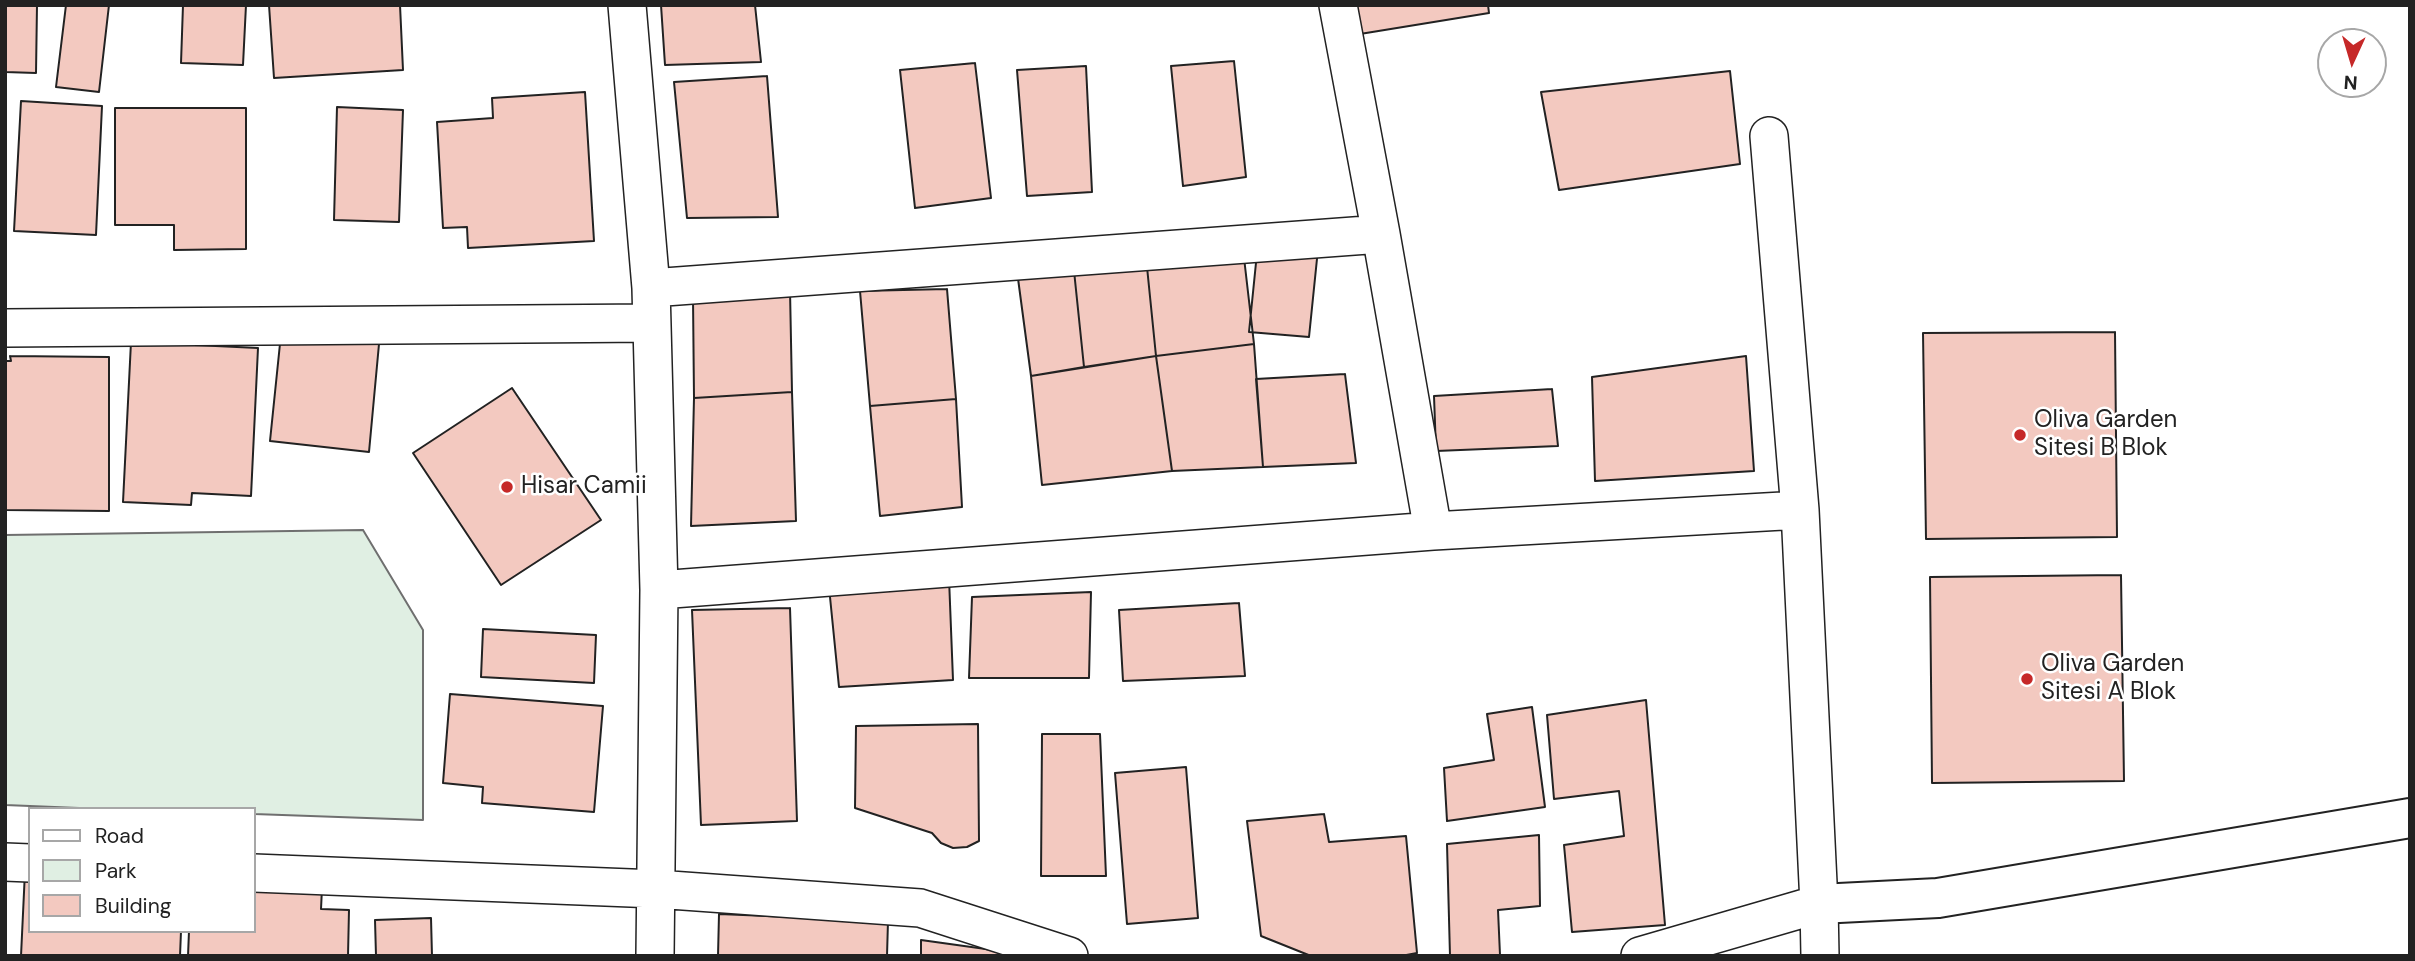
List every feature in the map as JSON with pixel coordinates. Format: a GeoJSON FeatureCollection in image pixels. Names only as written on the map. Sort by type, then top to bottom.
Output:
{"type":"FeatureCollection","features":[{"type":"Feature","properties":{"kind":"street"},"geometry":{"type":"LineString","coordinates":[[627,5],[651,305],[659,590],[656,956]]}},
{"type":"Feature","properties":{"kind":"street"},"geometry":{"type":"LineString","coordinates":[[1338,5],[1433,531]]}},
{"type":"Feature","properties":{"kind":"street"},"geometry":{"type":"LineString","coordinates":[[1769,136],[1800,510],[1819,904],[1819,956]]}},
{"type":"Feature","properties":{"kind":"street"},"geometry":{"type":"LineString","coordinates":[[5,328],[651,305],[1381,234]]}},
{"type":"Feature","properties":{"kind":"street"},"geometry":{"type":"LineString","coordinates":[[659,590],[1433,531],[1800,510]]}},
{"type":"Feature","properties":{"kind":"street"},"geometry":{"type":"LineString","coordinates":[[1640,956],[1819,904],[1938,898],[2389,824],[2410,818]]}},
{"type":"Feature","properties":{"kind":"street"},"geometry":{"type":"LineString","coordinates":[[5,862],[28,863]]}},
{"type":"Feature","properties":{"kind":"street"},"geometry":{"type":"LineString","coordinates":[[256,873],[656,889],[920,908],[1069,956]]}},
{"type":"Feature","properties":{"kind":"green space"},"geometry":{"type":"Polygon","coordinates":[[[363,530],[423,630],[423,820],[256,814],[256,807],[5,805],[5,535],[363,530]]]}},
{"type":"Feature","properties":{"kind":"building"},"geometry":{"type":"Polygon","coordinates":[[[5,5],[37,5],[36,73],[5,72],[5,5]]]}},
{"type":"Feature","properties":{"kind":"building"},"geometry":{"type":"Polygon","coordinates":[[[66,5],[109,5],[99,92],[56,87],[66,5]]]}},
{"type":"Feature","properties":{"kind":"building"},"geometry":{"type":"Polygon","coordinates":[[[183,5],[246,5],[243,65],[181,63],[183,5]]]}},
{"type":"Feature","properties":{"kind":"building"},"geometry":{"type":"Polygon","coordinates":[[[269,5],[400,5],[403,70],[274,78],[269,5]]]}},
{"type":"Feature","properties":{"kind":"building"},"geometry":{"type":"Polygon","coordinates":[[[661,5],[755,5],[761,62],[665,65],[661,5]]]}},
{"type":"Feature","properties":{"kind":"building"},"geometry":{"type":"Polygon","coordinates":[[[1356,5],[1488,5],[1489,13],[1360,34],[1356,5]]]}},
{"type":"Feature","properties":{"kind":"building"},"geometry":{"type":"Polygon","coordinates":[[[1234,61],[1246,177],[1183,186],[1171,66],[1234,61]]]}},
{"type":"Feature","properties":{"kind":"building"},"geometry":{"type":"Polygon","coordinates":[[[975,63],[991,198],[915,208],[900,70],[975,63]]]}},
{"type":"Feature","properties":{"kind":"building"},"geometry":{"type":"Polygon","coordinates":[[[1086,66],[1092,192],[1027,196],[1017,70],[1086,66]]]}},
{"type":"Feature","properties":{"kind":"building"},"geometry":{"type":"Polygon","coordinates":[[[1730,71],[1740,164],[1559,190],[1541,92],[1730,71]]]}},
{"type":"Feature","properties":{"kind":"building"},"geometry":{"type":"Polygon","coordinates":[[[767,76],[778,217],[687,218],[674,82],[767,76]]]}},
{"type":"Feature","properties":{"kind":"building"},"geometry":{"type":"Polygon","coordinates":[[[585,92],[594,241],[468,248],[467,227],[443,228],[437,122],[493,118],[492,98],[585,92]]]}},
{"type":"Feature","properties":{"kind":"building"},"geometry":{"type":"Polygon","coordinates":[[[21,101],[102,106],[96,235],[14,231],[21,101]]]}},
{"type":"Feature","properties":{"kind":"building"},"geometry":{"type":"Polygon","coordinates":[[[337,107],[403,110],[399,222],[334,220],[337,107]]]}},
{"type":"Feature","properties":{"kind":"building"},"geometry":{"type":"Polygon","coordinates":[[[115,108],[246,108],[246,249],[174,250],[174,225],[115,225],[115,108]]]}},
{"type":"Feature","properties":{"kind":"building"},"geometry":{"type":"Polygon","coordinates":[[[1258,243],[1318,249],[1309,337],[1249,332],[1258,243]]]}},
{"type":"Feature","properties":{"kind":"building"},"geometry":{"type":"Polygon","coordinates":[[[1243,249],[1254,344],[1156,356],[1146,257],[1243,249]]]}},
{"type":"Feature","properties":{"kind":"building"},"geometry":{"type":"Polygon","coordinates":[[[1146,257],[1156,356],[1084,367],[1073,261],[1146,257]]]}},
{"type":"Feature","properties":{"kind":"building"},"geometry":{"type":"Polygon","coordinates":[[[1073,261],[1084,367],[1031,376],[1017,271],[1073,261]]]}},
{"type":"Feature","properties":{"kind":"building"},"geometry":{"type":"Polygon","coordinates":[[[947,289],[956,399],[870,406],[860,291],[947,289]]]}},
{"type":"Feature","properties":{"kind":"building"},"geometry":{"type":"Polygon","coordinates":[[[790,290],[792,392],[694,398],[693,298],[790,290]]]}},
{"type":"Feature","properties":{"kind":"building","name":"Oliva Garden Sitesi B Blok"},"geometry":{"type":"Polygon","coordinates":[[[2115,332],[2117,537],[1926,539],[1923,333],[2115,332]]]}},
{"type":"Feature","properties":{"kind":"building"},"geometry":{"type":"Polygon","coordinates":[[[281,334],[379,344],[369,452],[270,441],[281,334]]]}},
{"type":"Feature","properties":{"kind":"building"},"geometry":{"type":"Polygon","coordinates":[[[131,342],[258,348],[251,496],[192,493],[191,505],[123,502],[131,342]]]}},
{"type":"Feature","properties":{"kind":"building"},"geometry":{"type":"Polygon","coordinates":[[[1254,344],[1263,467],[1172,471],[1156,356],[1254,344]]]}},
{"type":"Feature","properties":{"kind":"building"},"geometry":{"type":"Polygon","coordinates":[[[10,356],[109,357],[109,511],[5,510],[5,361],[11,361],[10,356]]]}},
{"type":"Feature","properties":{"kind":"building"},"geometry":{"type":"Polygon","coordinates":[[[1156,356],[1172,471],[1042,485],[1031,376],[1156,356]]]}},
{"type":"Feature","properties":{"kind":"building"},"geometry":{"type":"Polygon","coordinates":[[[1746,356],[1754,471],[1595,481],[1592,377],[1746,356]]]}},
{"type":"Feature","properties":{"kind":"building"},"geometry":{"type":"Polygon","coordinates":[[[1345,374],[1356,463],[1263,467],[1256,379],[1345,374]]]}},
{"type":"Feature","properties":{"kind":"building","name":"Hisar Camii"},"geometry":{"type":"Polygon","coordinates":[[[512,388],[601,520],[501,585],[413,453],[512,388]]]}},
{"type":"Feature","properties":{"kind":"building"},"geometry":{"type":"Polygon","coordinates":[[[1552,389],[1558,446],[1436,451],[1434,396],[1552,389]]]}},
{"type":"Feature","properties":{"kind":"building"},"geometry":{"type":"Polygon","coordinates":[[[792,392],[796,521],[691,526],[694,398],[792,392]]]}},
{"type":"Feature","properties":{"kind":"building"},"geometry":{"type":"Polygon","coordinates":[[[956,399],[962,507],[880,516],[870,406],[956,399]]]}},
{"type":"Feature","properties":{"kind":"building","name":"Oliva Garden Sitesi A Blok"},"geometry":{"type":"Polygon","coordinates":[[[2121,575],[2124,781],[1932,783],[1930,577],[2121,575]]]}},
{"type":"Feature","properties":{"kind":"building"},"geometry":{"type":"Polygon","coordinates":[[[949,578],[953,680],[839,687],[829,587],[949,578]]]}},
{"type":"Feature","properties":{"kind":"building"},"geometry":{"type":"Polygon","coordinates":[[[1091,592],[1089,678],[969,678],[972,597],[1091,592]]]}},
{"type":"Feature","properties":{"kind":"building"},"geometry":{"type":"Polygon","coordinates":[[[1239,603],[1245,676],[1123,681],[1119,610],[1239,603]]]}},
{"type":"Feature","properties":{"kind":"building"},"geometry":{"type":"Polygon","coordinates":[[[790,608],[797,821],[701,825],[692,610],[790,608]]]}},
{"type":"Feature","properties":{"kind":"building"},"geometry":{"type":"Polygon","coordinates":[[[483,629],[596,635],[594,683],[481,677],[483,629]]]}},
{"type":"Feature","properties":{"kind":"building"},"geometry":{"type":"Polygon","coordinates":[[[450,694],[603,706],[594,812],[482,803],[483,787],[443,783],[450,694]]]}},
{"type":"Feature","properties":{"kind":"building"},"geometry":{"type":"Polygon","coordinates":[[[1646,700],[1665,925],[1572,932],[1564,845],[1624,836],[1619,791],[1554,799],[1547,715],[1646,700]]]}},
{"type":"Feature","properties":{"kind":"building"},"geometry":{"type":"Polygon","coordinates":[[[1532,707],[1545,807],[1447,821],[1444,768],[1494,760],[1487,714],[1532,707]]]}},
{"type":"Feature","properties":{"kind":"building"},"geometry":{"type":"Polygon","coordinates":[[[978,724],[979,841],[967,847],[953,848],[941,843],[932,833],[855,808],[856,726],[978,724]]]}},
{"type":"Feature","properties":{"kind":"building"},"geometry":{"type":"Polygon","coordinates":[[[1042,734],[1100,734],[1106,876],[1041,876],[1042,734]]]}},
{"type":"Feature","properties":{"kind":"building"},"geometry":{"type":"Polygon","coordinates":[[[1186,767],[1198,918],[1127,924],[1115,773],[1186,767]]]}},
{"type":"Feature","properties":{"kind":"building"},"geometry":{"type":"Polygon","coordinates":[[[1324,814],[1329,842],[1406,836],[1417,953],[1401,956],[1311,956],[1261,936],[1247,821],[1324,814]]]}},
{"type":"Feature","properties":{"kind":"building"},"geometry":{"type":"Polygon","coordinates":[[[1539,835],[1540,906],[1498,910],[1500,955],[1450,956],[1447,844],[1539,835]]]}},
{"type":"Feature","properties":{"kind":"building"},"geometry":{"type":"Polygon","coordinates":[[[25,871],[28,871],[28,933],[181,933],[180,956],[21,956],[25,871]]]}},
{"type":"Feature","properties":{"kind":"building"},"geometry":{"type":"Polygon","coordinates":[[[256,886],[322,888],[321,909],[349,910],[348,956],[188,956],[189,933],[256,933],[256,886]]]}},
{"type":"Feature","properties":{"kind":"building"},"geometry":{"type":"Polygon","coordinates":[[[719,914],[888,921],[887,956],[718,956],[719,914]]]}},
{"type":"Feature","properties":{"kind":"building"},"geometry":{"type":"Polygon","coordinates":[[[431,918],[432,956],[376,956],[375,920],[431,918]]]}},
{"type":"Feature","properties":{"kind":"building"},"geometry":{"type":"Polygon","coordinates":[[[921,940],[1000,951],[1000,956],[921,956],[921,940]]]}},
{"type":"Feature","properties":{"kind":"place","name":"Oliva Garden Sitesi B Blok"},"geometry":{"type":"Point","coordinates":[2020,435]}},
{"type":"Feature","properties":{"kind":"place","name":"Hisar Camii"},"geometry":{"type":"Point","coordinates":[507,487]}},
{"type":"Feature","properties":{"kind":"place","name":"Oliva Garden Sitesi A Blok"},"geometry":{"type":"Point","coordinates":[2027,679]}}]}
